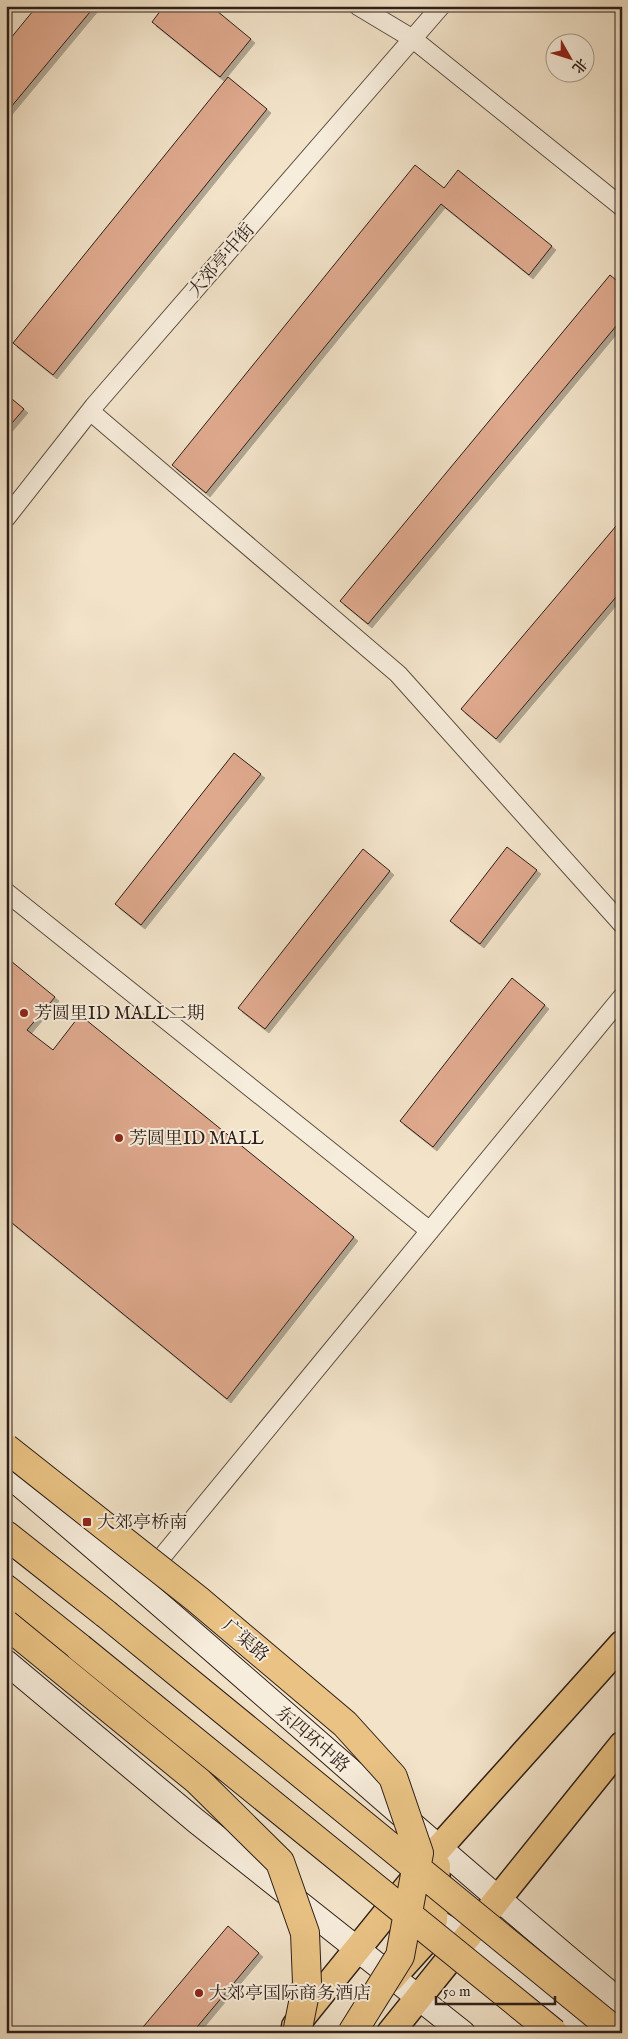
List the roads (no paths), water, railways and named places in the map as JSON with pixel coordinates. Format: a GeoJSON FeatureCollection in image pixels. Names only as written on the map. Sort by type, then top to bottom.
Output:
{"type":"FeatureCollection","features":[{"type":"Feature","properties":{"kind":"highway","name":"广渠路"},"geometry":{"type":"LineString","coordinates":[[6,1448],[197,1599],[346,1724],[393,1777],[419,1852],[400,1956],[350,2033]]}},
{"type":"Feature","properties":{"kind":"highway","name":"东四环中路"},"geometry":{"type":"LineString","coordinates":[[6,1536],[106,1614],[618,2033]]}},
{"type":"Feature","properties":{"kind":"highway"},"geometry":{"type":"LineString","coordinates":[[6,1589],[554,2033]]}},
{"type":"Feature","properties":{"kind":"highway"},"geometry":{"type":"LineString","coordinates":[[6,1624],[198,1781],[280,1862],[305,1933],[307,1983],[297,2033]]}},
{"type":"Feature","properties":{"kind":"main road","name":"东四环中路"},"geometry":{"type":"LineString","coordinates":[[6,1473],[497,1900],[622,2003]]}},
{"type":"Feature","properties":{"kind":"main road"},"geometry":{"type":"LineString","coordinates":[[290,2033],[438,1848],[622,1644]]}},
{"type":"Feature","properties":{"kind":"main road"},"geometry":{"type":"LineString","coordinates":[[6,1662],[196,1821],[463,2033]]}},
{"type":"Feature","properties":{"kind":"main road"},"geometry":{"type":"LineString","coordinates":[[390,2033],[622,1746]]}},
{"type":"Feature","properties":{"kind":"main road"},"geometry":{"type":"LineString","coordinates":[[350,2033],[431,1928],[438,1848]]}},
{"type":"Feature","properties":{"kind":"main road"},"geometry":{"type":"LineString","coordinates":[[397,1899],[431,1928],[449,1961],[537,2033]]}},
{"type":"Feature","properties":{"kind":"main road"},"geometry":{"type":"LineString","coordinates":[[431,1928],[467,1939],[583,2033]]}},
{"type":"Feature","properties":{"kind":"street"},"geometry":{"type":"LineString","coordinates":[[358,6],[413,39],[622,207]]}},
{"type":"Feature","properties":{"kind":"street","name":"大郊亭中街"},"geometry":{"type":"LineString","coordinates":[[6,518],[90,411],[441,6]]}},
{"type":"Feature","properties":{"kind":"street"},"geometry":{"type":"LineString","coordinates":[[90,411],[398,674],[622,924]]}},
{"type":"Feature","properties":{"kind":"street"},"geometry":{"type":"LineString","coordinates":[[6,892],[430,1231]]}},
{"type":"Feature","properties":{"kind":"street"},"geometry":{"type":"LineString","coordinates":[[138,1586],[622,997]]}},
{"type":"Feature","properties":{"kind":"place","name":"芳圆里ID MALL二期"},"geometry":{"type":"Point","coordinates":[24,1013]}},
{"type":"Feature","properties":{"kind":"place","name":"芳圆里ID MALL"},"geometry":{"type":"Point","coordinates":[119,1138]}},
{"type":"Feature","properties":{"kind":"place","name":"大郊亭桥南"},"geometry":{"type":"Point","coordinates":[87,1522]}},
{"type":"Feature","properties":{"kind":"place","name":"大郊亭国际商务酒店"},"geometry":{"type":"Point","coordinates":[199,1993]}}]}
